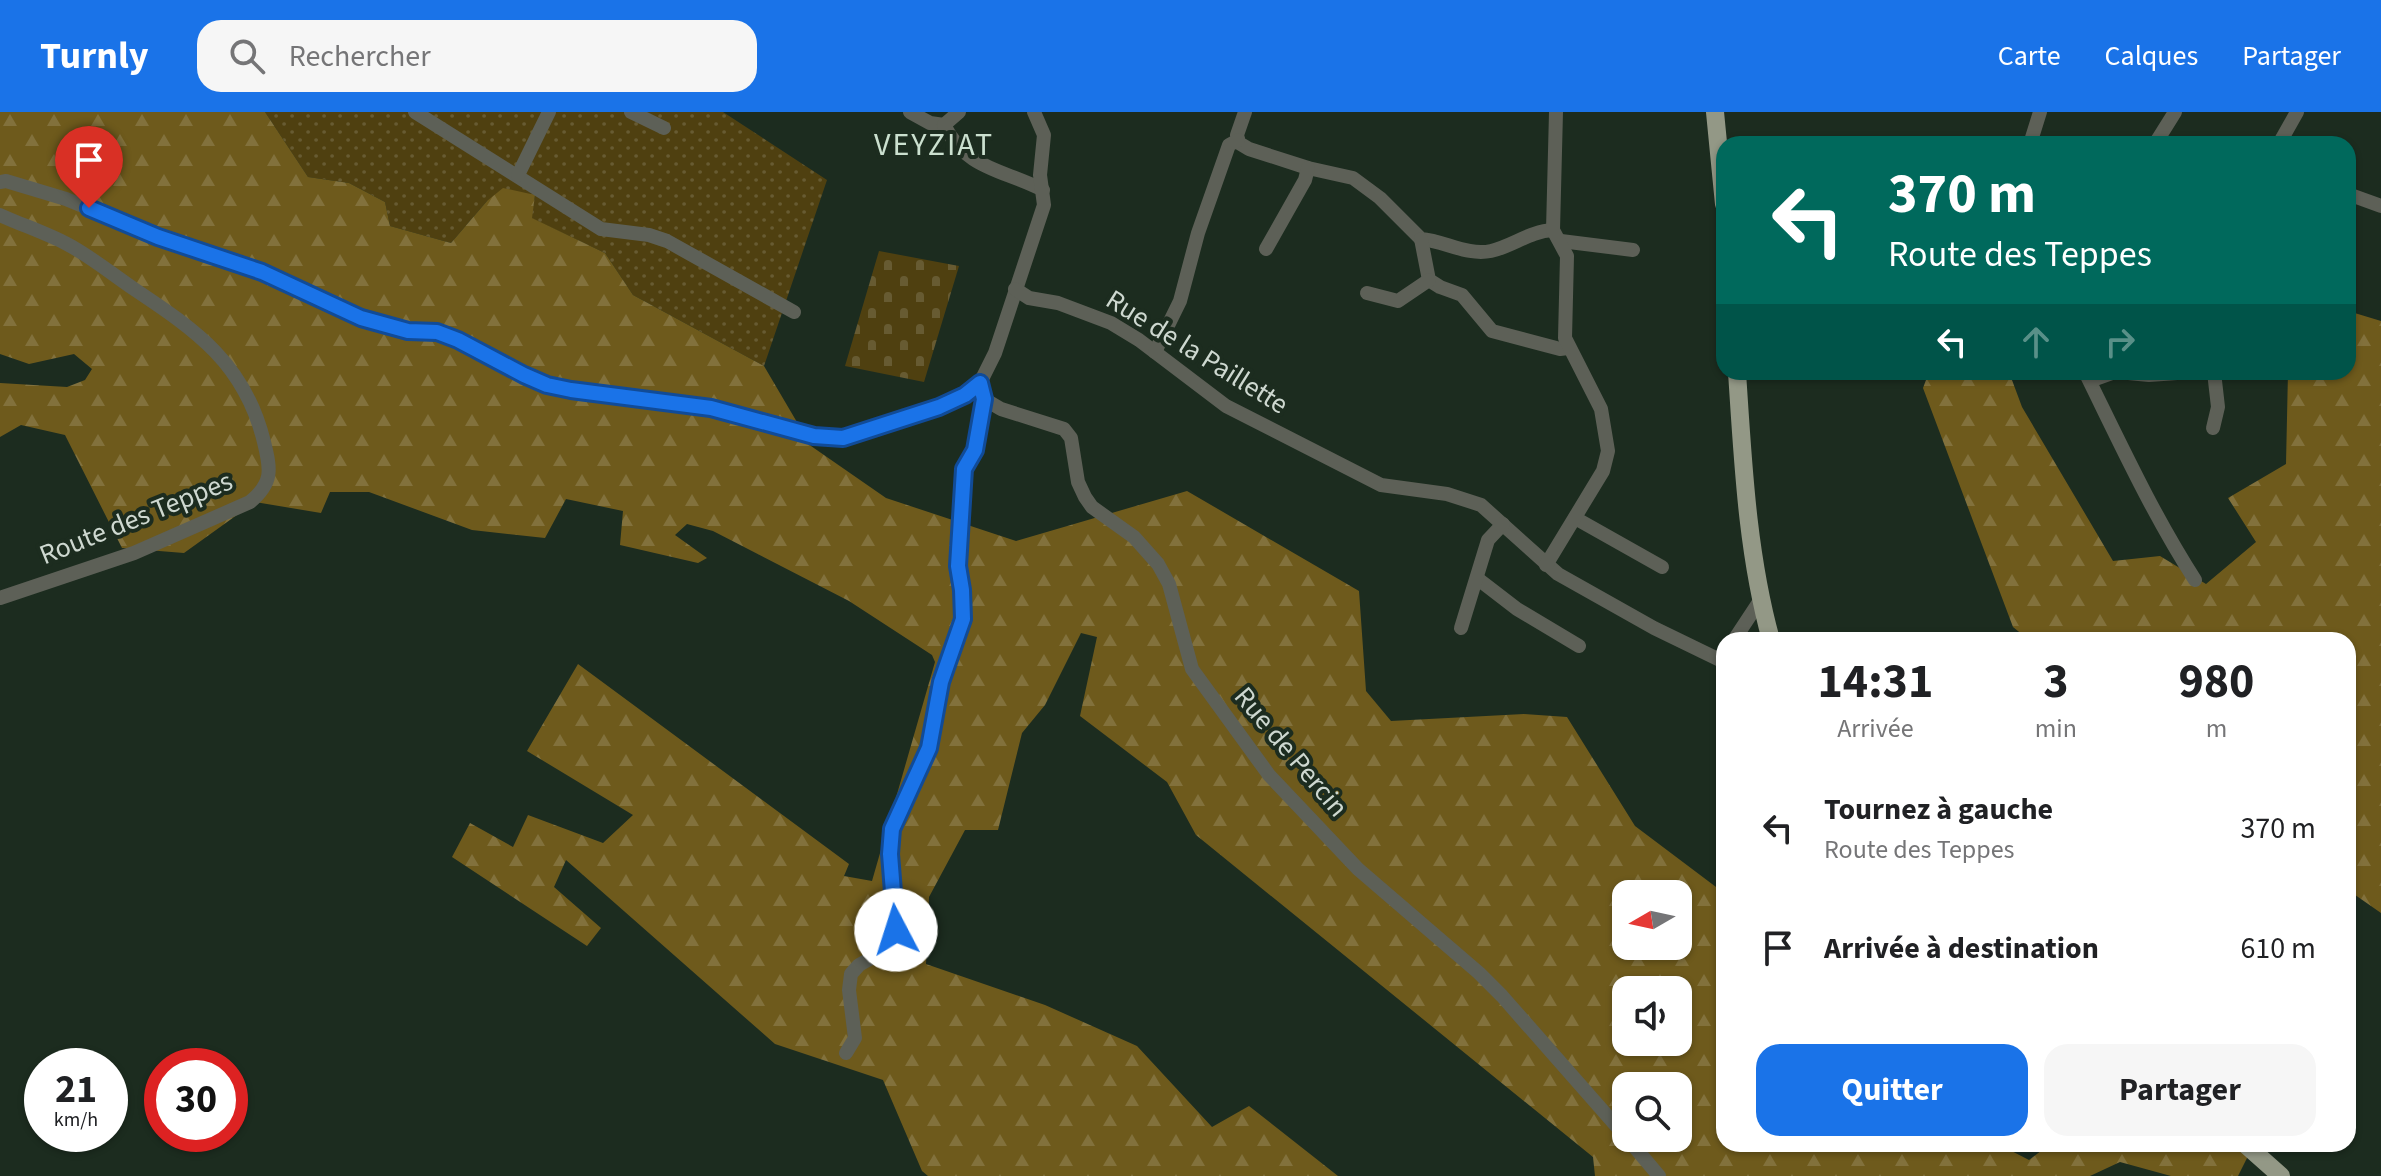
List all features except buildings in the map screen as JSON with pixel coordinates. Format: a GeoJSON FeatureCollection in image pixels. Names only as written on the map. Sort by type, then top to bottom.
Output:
{"type":"FeatureCollection","features":[{"type":"Feature","properties":{"kind":"main road"},"geometry":{"type":"LineString","coordinates":[[1700,112],[1716,141]]}},
{"type":"Feature","properties":{"kind":"main road"},"geometry":{"type":"LineString","coordinates":[[1715,112],[1718,136]]}},
{"type":"Feature","properties":{"kind":"main road"},"geometry":{"type":"LineString","coordinates":[[1738,380],[1749,527],[1769,632]]}},
{"type":"Feature","properties":{"kind":"main road"},"geometry":{"type":"LineString","coordinates":[[2254,1152],[2281,1176]]}},
{"type":"Feature","properties":{"kind":"street"},"geometry":{"type":"LineString","coordinates":[[415,112],[601,229],[649,235],[667,241],[794,312]]}},
{"type":"Feature","properties":{"kind":"street"},"geometry":{"type":"LineString","coordinates":[[518,175],[549,112]]}},
{"type":"Feature","properties":{"kind":"street"},"geometry":{"type":"LineString","coordinates":[[631,112],[664,128]]}},
{"type":"Feature","properties":{"kind":"street"},"geometry":{"type":"LineString","coordinates":[[910,112],[930,123],[944,125],[959,112]]}},
{"type":"Feature","properties":{"kind":"street"},"geometry":{"type":"LineString","coordinates":[[0,182],[6,181],[66,199],[158,237],[262,272],[361,318],[408,331],[437,332],[547,385],[711,408],[814,436],[843,438],[939,407],[965,395],[980,383],[995,353],[1044,205],[1040,175],[1044,135],[1033,112],[1025,112]]}},
{"type":"Feature","properties":{"kind":"street"},"geometry":{"type":"LineString","coordinates":[[1238,140],[1239,125],[1245,112]]}},
{"type":"Feature","properties":{"kind":"street"},"geometry":{"type":"LineString","coordinates":[[1546,565],[1603,471],[1608,451],[1601,409],[1568,348],[1564,328],[1569,272],[1567,256],[1557,236],[1556,112]]}},
{"type":"Feature","properties":{"kind":"street"},"geometry":{"type":"LineString","coordinates":[[2032,136],[2040,112]]}},
{"type":"Feature","properties":{"kind":"street"},"geometry":{"type":"LineString","coordinates":[[2160,136],[2175,112]]}},
{"type":"Feature","properties":{"kind":"street"},"geometry":{"type":"LineString","coordinates":[[2284,136],[2297,112]]}},
{"type":"Feature","properties":{"kind":"street"},"geometry":{"type":"LineString","coordinates":[[944,125],[951,140],[967,157],[1043,190]]}},
{"type":"Feature","properties":{"kind":"street"},"geometry":{"type":"LineString","coordinates":[[1238,140],[1249,149],[1308,168],[1353,178],[1380,198],[1421,239],[1429,280],[1462,295],[1492,331],[1560,349],[1568,348]]}},
{"type":"Feature","properties":{"kind":"street"},"geometry":{"type":"LineString","coordinates":[[1155,352],[1180,301],[1198,233],[1229,145],[1238,140]]}},
{"type":"Feature","properties":{"kind":"street"},"geometry":{"type":"LineString","coordinates":[[1266,249],[1305,180],[1308,168]]}},
{"type":"Feature","properties":{"kind":"street"},"geometry":{"type":"LineString","coordinates":[[2356,197],[2381,206]]}},
{"type":"Feature","properties":{"kind":"street","name":"Route des Teppes"},"geometry":{"type":"LineString","coordinates":[[0,215],[69,245],[190,326],[221,357],[250,398],[270,463],[268,482],[250,502],[134,553],[0,598]]}},
{"type":"Feature","properties":{"kind":"street"},"geometry":{"type":"LineString","coordinates":[[1421,239],[1436,240],[1473,252],[1489,251],[1541,230],[1557,236],[1633,250]]}},
{"type":"Feature","properties":{"kind":"street"},"geometry":{"type":"LineString","coordinates":[[1367,293],[1398,301],[1429,280]]}},
{"type":"Feature","properties":{"kind":"street","name":"Rue de la Paillette"},"geometry":{"type":"LineString","coordinates":[[1015,289],[1029,298],[1049,300],[1100,318],[1132,335],[1226,406],[1381,485],[1460,496],[1481,505],[1546,565],[1654,628],[1716,655]]}},
{"type":"Feature","properties":{"kind":"street"},"geometry":{"type":"LineString","coordinates":[[2089,380],[2164,532],[2195,580]]}},
{"type":"Feature","properties":{"kind":"street"},"geometry":{"type":"LineString","coordinates":[[2213,428],[2218,407],[2215,380]]}},
{"type":"Feature","properties":{"kind":"street"},"geometry":{"type":"LineString","coordinates":[[846,1053],[855,1038],[849,990],[851,974],[859,965],[882,952],[896,930],[890,854],[892,829],[929,748],[941,682],[963,619],[958,566],[964,469],[975,450],[984,399],[980,383]]}},
{"type":"Feature","properties":{"kind":"street","name":"Rue de Percin"},"geometry":{"type":"LineString","coordinates":[[984,399],[1001,409],[1064,429],[1071,438],[1078,482],[1085,497],[1092,507],[1134,537],[1158,564],[1169,584],[1192,669],[1269,775],[1358,869],[1502,996],[1612,1122]]}},
{"type":"Feature","properties":{"kind":"street"},"geometry":{"type":"LineString","coordinates":[[1575,518],[1662,567]]}},
{"type":"Feature","properties":{"kind":"street"},"geometry":{"type":"LineString","coordinates":[[1461,628],[1488,540],[1503,524]]}},
{"type":"Feature","properties":{"kind":"street"},"geometry":{"type":"LineString","coordinates":[[1478,579],[1517,609],[1579,646]]}},
{"type":"Feature","properties":{"kind":"street"},"geometry":{"type":"LineString","coordinates":[[1739,632],[1761,599]]}},
{"type":"Feature","properties":{"kind":"street","name":"Rue de Percin"},"geometry":{"type":"LineString","coordinates":[[1638,1152],[1659,1176]]}},
{"type":"Feature","properties":{"kind":"green space"},"geometry":{"type":"Polygon","coordinates":[[[0,112],[265,112],[308,177],[349,183],[385,202],[390,226],[451,243],[487,201],[503,188],[535,195],[532,218],[605,253],[633,295],[764,366],[811,446],[886,498],[1016,541],[1187,491],[1359,591],[1366,691],[1391,721],[1524,714],[1567,717],[1635,826],[1716,887],[1716,1152],[2014,1152],[2029,1160],[2040,1152],[2249,1154],[2238,1176],[2171,1176],[2120,1162],[2090,1176],[1595,1176],[1593,1157],[1196,835],[1167,782],[1080,716],[1097,637],[1081,633],[1045,705],[1022,733],[998,830],[965,830],[929,897],[926,964],[1045,1005],[1137,1046],[1212,1127],[1249,1106],[1338,1176],[928,1176],[922,1171],[883,1080],[775,1044],[566,860],[554,887],[601,928],[587,946],[452,857],[470,823],[513,847],[528,815],[603,843],[633,815],[527,751],[578,664],[849,864],[844,876],[872,881],[935,662],[932,655],[849,601],[713,531],[687,524],[675,535],[707,558],[698,563],[620,545],[623,511],[566,499],[545,538],[472,530],[369,492],[330,492],[321,513],[255,502],[184,553],[122,548],[65,435],[21,425],[0,437],[0,383],[67,387],[85,380],[92,369],[74,354],[29,364],[0,354],[0,112]]]}},
{"type":"Feature","properties":{"kind":"green space"},"geometry":{"type":"Polygon","coordinates":[[[265,112],[723,112],[827,180],[764,366],[633,295],[605,253],[531,218],[535,196],[487,201],[451,243],[390,226],[385,202],[349,183],[308,177],[265,112]]]}},
{"type":"Feature","properties":{"kind":"green space"},"geometry":{"type":"Polygon","coordinates":[[[879,251],[959,266],[924,382],[845,366],[879,251]]]}},
{"type":"Feature","properties":{"kind":"green space"},"geometry":{"type":"Polygon","coordinates":[[[2356,313],[2381,321],[2381,913],[2356,896],[2356,632],[2019,632],[2013,627],[1923,388],[1926,380],[2012,380],[2022,407],[2113,561],[2160,556],[2206,584],[2256,542],[2228,498],[2286,464],[2288,380],[2356,380],[2356,313]]]}},
{"type":"Feature","properties":{"kind":"district","name":"VEYZIAT"},"geometry":{"type":"Point","coordinates":[934,145]}},
{"type":"Feature","properties":{"kind":"route"},"geometry":{"type":"LineString","coordinates":[[89,208],[158,237],[262,272],[361,318],[408,331],[437,332],[547,385],[571,390],[711,408],[814,436],[843,438],[939,407],[965,395],[980,383],[984,399],[975,450],[964,469],[958,566],[963,619],[941,682],[929,748],[892,829],[891,883],[896,930]]}}]}
